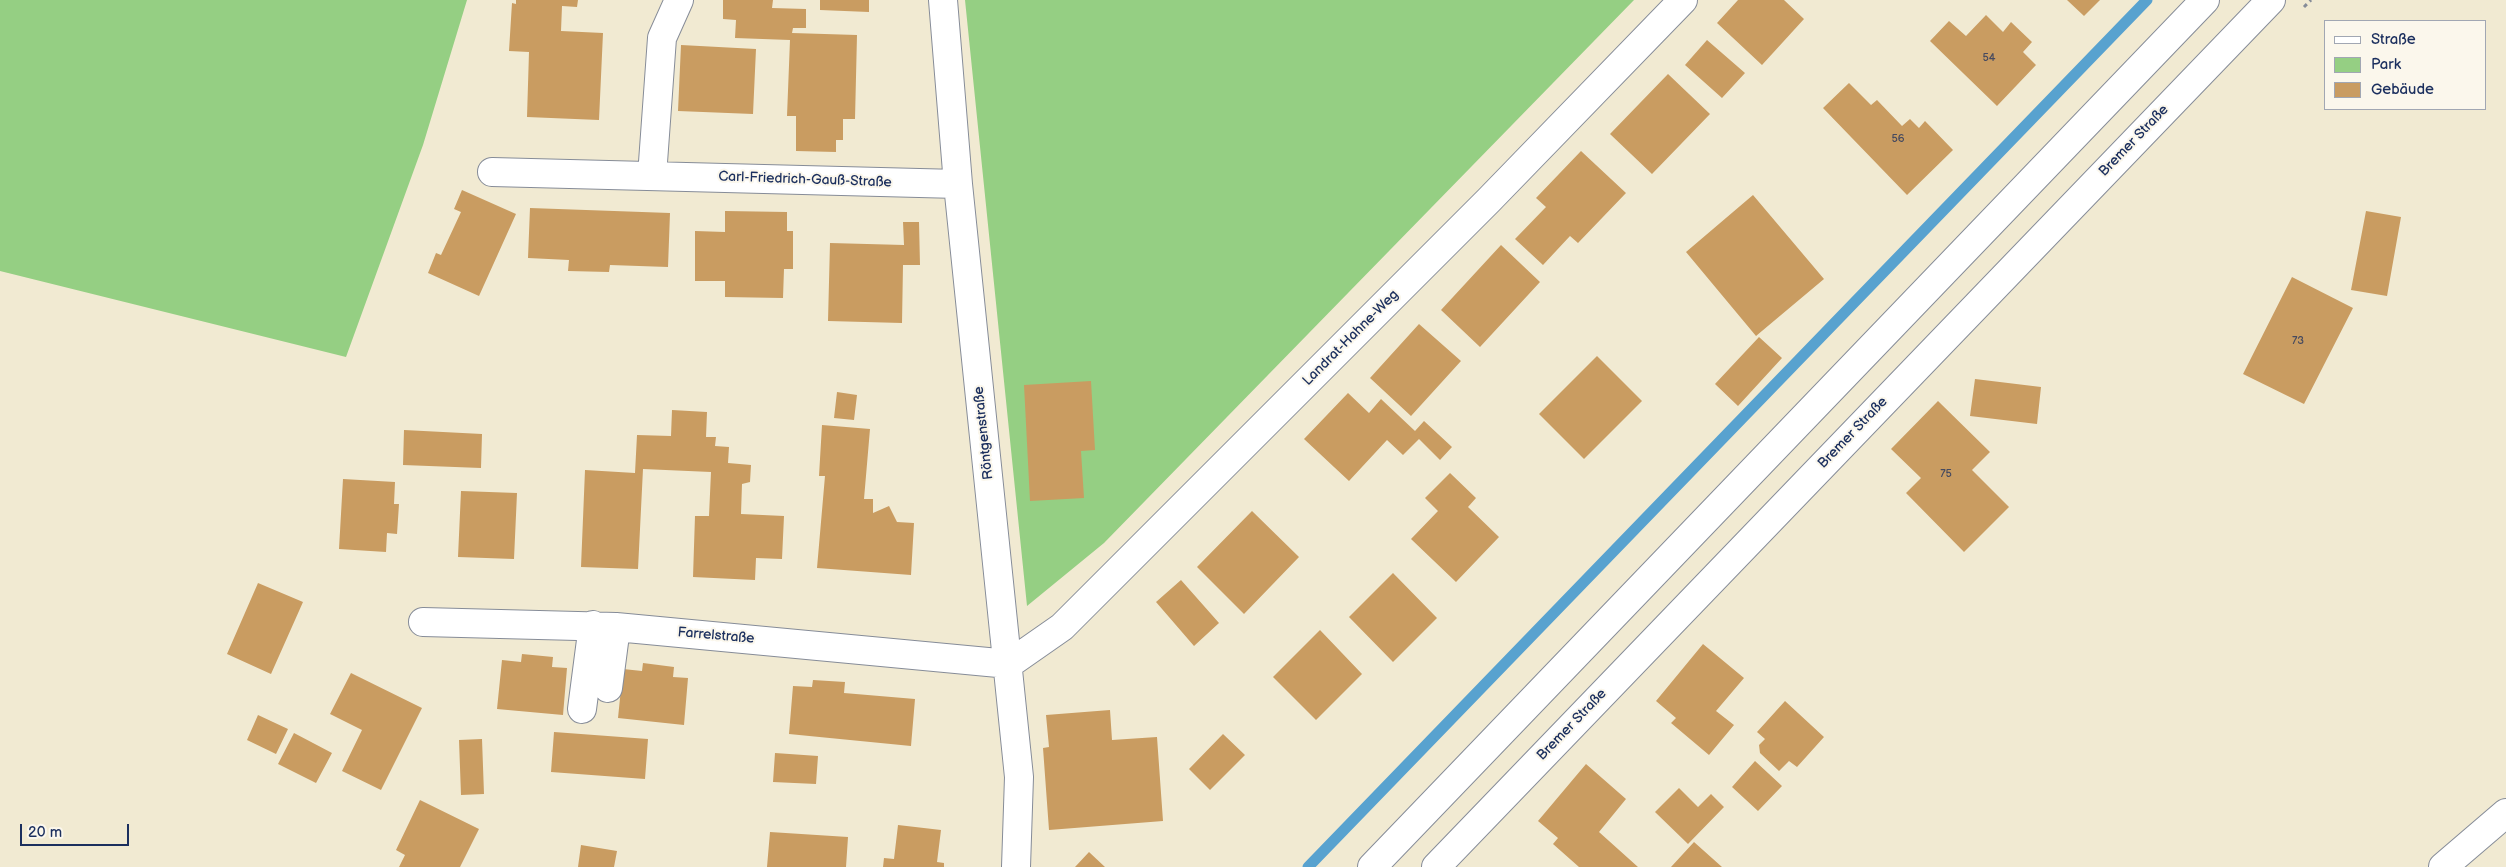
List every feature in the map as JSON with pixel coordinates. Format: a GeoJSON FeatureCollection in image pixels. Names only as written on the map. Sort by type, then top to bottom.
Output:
{"type":"FeatureCollection","features":[{"type":"Feature","properties":{"kind":"street"},"geometry":{"type":"LineString","coordinates":[[652,176],[662,38],[679,0]]}},
{"type":"Feature","properties":{"kind":"street","name":"Röntgenstraße"},"geometry":{"type":"LineString","coordinates":[[943,0],[958,184],[1009,664],[1019,777],[1016,867]]}},
{"type":"Feature","properties":{"kind":"street","name":"Landrat-Hahne-Weg"},"geometry":{"type":"LineString","coordinates":[[1009,664],[1069,620],[1488,200],[1682,0]]}},
{"type":"Feature","properties":{"kind":"street"},"geometry":{"type":"LineString","coordinates":[[1372,867],[2205,0]]}},
{"type":"Feature","properties":{"kind":"street","name":"Bremer Straße"},"geometry":{"type":"LineString","coordinates":[[1436,867],[2272,0]]}},
{"type":"Feature","properties":{"kind":"street","name":"Carl-Friedrich-Gauß-Straße"},"geometry":{"type":"LineString","coordinates":[[492,172],[958,184]]}},
{"type":"Feature","properties":{"kind":"street","name":"Farrelstraße"},"geometry":{"type":"LineString","coordinates":[[423,622],[604,626],[1009,664]]}},
{"type":"Feature","properties":{"kind":"street"},"geometry":{"type":"LineString","coordinates":[[604,626],[608,688]]}},
{"type":"Feature","properties":{"kind":"street"},"geometry":{"type":"LineString","coordinates":[[582,709],[604,626]]}},
{"type":"Feature","properties":{"kind":"street"},"geometry":{"type":"LineString","coordinates":[[2443,867],[2506,813]]}},
{"type":"Feature","properties":{"kind":"green space"},"geometry":{"type":"Polygon","coordinates":[[[0,0],[467,0],[423,145],[346,357],[0,271],[0,0]]]}},
{"type":"Feature","properties":{"kind":"green space"},"geometry":{"type":"Polygon","coordinates":[[[965,0],[1634,0],[1104,543],[1027,606],[965,0]]]}},
{"type":"Feature","properties":{"kind":"building"},"geometry":{"type":"Polygon","coordinates":[[[516,0],[578,0],[577,7],[562,6],[561,31],[603,33],[599,120],[527,117],[529,52],[509,51],[512,3],[516,4],[516,0]]]}},
{"type":"Feature","properties":{"kind":"building"},"geometry":{"type":"Polygon","coordinates":[[[723,0],[773,0],[772,8],[806,9],[806,28],[793,28],[792,33],[857,35],[855,119],[843,119],[843,140],[836,140],[836,152],[796,151],[796,116],[787,116],[790,40],[735,38],[736,20],[723,19],[723,0]]]}},
{"type":"Feature","properties":{"kind":"building"},"geometry":{"type":"Polygon","coordinates":[[[820,0],[869,0],[869,12],[820,10],[820,0]]]}},
{"type":"Feature","properties":{"kind":"building"},"geometry":{"type":"Polygon","coordinates":[[[1738,0],[1784,0],[1804,19],[1762,65],[1717,23],[1738,0]]]}},
{"type":"Feature","properties":{"kind":"building"},"geometry":{"type":"Polygon","coordinates":[[[2067,0],[2100,0],[2084,16],[2067,0]]]}},
{"type":"Feature","properties":{"kind":"building"},"geometry":{"type":"Polygon","coordinates":[[[1986,15],[2003,32],[2011,22],[2032,42],[2023,52],[2036,65],[1997,106],[1930,41],[1949,21],[1966,36],[1986,15]]]}},
{"type":"Feature","properties":{"kind":"building"},"geometry":{"type":"Polygon","coordinates":[[[1707,40],[1745,73],[1722,98],[1685,65],[1707,40]]]}},
{"type":"Feature","properties":{"kind":"building"},"geometry":{"type":"Polygon","coordinates":[[[681,45],[756,49],[753,114],[678,111],[681,45]]]}},
{"type":"Feature","properties":{"kind":"building"},"geometry":{"type":"Polygon","coordinates":[[[1668,74],[1710,114],[1652,174],[1610,134],[1668,74]]]}},
{"type":"Feature","properties":{"kind":"building"},"geometry":{"type":"Polygon","coordinates":[[[1849,83],[1871,105],[1877,100],[1902,126],[1910,119],[1919,128],[1925,121],[1953,150],[1907,195],[1823,108],[1849,83]]]}},
{"type":"Feature","properties":{"kind":"building"},"geometry":{"type":"Polygon","coordinates":[[[1581,151],[1626,193],[1578,243],[1570,236],[1543,265],[1515,239],[1546,207],[1536,198],[1581,151]]]}},
{"type":"Feature","properties":{"kind":"building"},"geometry":{"type":"Polygon","coordinates":[[[462,190],[516,214],[479,296],[428,273],[436,253],[441,255],[461,212],[454,209],[462,190]]]}},
{"type":"Feature","properties":{"kind":"building"},"geometry":{"type":"Polygon","coordinates":[[[1753,195],[1824,279],[1756,336],[1686,252],[1753,195]]]}},
{"type":"Feature","properties":{"kind":"building"},"geometry":{"type":"Polygon","coordinates":[[[530,208],[670,213],[668,267],[610,265],[609,272],[568,271],[569,260],[528,258],[530,208]]]}},
{"type":"Feature","properties":{"kind":"building"},"geometry":{"type":"Polygon","coordinates":[[[725,211],[787,212],[787,231],[793,231],[793,269],[784,269],[783,298],[725,297],[725,281],[695,281],[695,231],[725,232],[725,211]]]}},
{"type":"Feature","properties":{"kind":"building"},"geometry":{"type":"Polygon","coordinates":[[[2366,211],[2401,217],[2387,296],[2351,290],[2366,211]]]}},
{"type":"Feature","properties":{"kind":"building"},"geometry":{"type":"Polygon","coordinates":[[[903,222],[919,222],[920,265],[903,265],[902,323],[828,321],[830,243],[904,245],[903,222]]]}},
{"type":"Feature","properties":{"kind":"building"},"geometry":{"type":"Polygon","coordinates":[[[1501,245],[1540,282],[1480,347],[1441,310],[1501,245]]]}},
{"type":"Feature","properties":{"kind":"building"},"geometry":{"type":"Polygon","coordinates":[[[2292,277],[2353,308],[2304,404],[2243,374],[2292,277]]]}},
{"type":"Feature","properties":{"kind":"building"},"geometry":{"type":"Polygon","coordinates":[[[1419,324],[1461,361],[1411,416],[1370,378],[1419,324]]]}},
{"type":"Feature","properties":{"kind":"building"},"geometry":{"type":"Polygon","coordinates":[[[1759,337],[1782,358],[1738,406],[1715,384],[1759,337]]]}},
{"type":"Feature","properties":{"kind":"building"},"geometry":{"type":"Polygon","coordinates":[[[1597,356],[1642,401],[1584,459],[1539,414],[1597,356]]]}},
{"type":"Feature","properties":{"kind":"building"},"geometry":{"type":"Polygon","coordinates":[[[1975,379],[2041,387],[2037,424],[1970,416],[1975,379]]]}},
{"type":"Feature","properties":{"kind":"building"},"geometry":{"type":"Polygon","coordinates":[[[1091,381],[1095,450],[1081,451],[1084,498],[1030,501],[1024,385],[1091,381]]]}},
{"type":"Feature","properties":{"kind":"building"},"geometry":{"type":"Polygon","coordinates":[[[837,392],[857,395],[854,420],[834,418],[837,392]]]}},
{"type":"Feature","properties":{"kind":"building"},"geometry":{"type":"Polygon","coordinates":[[[1348,393],[1369,413],[1381,399],[1415,431],[1424,421],[1452,447],[1440,460],[1419,439],[1403,455],[1387,440],[1349,481],[1304,439],[1348,393]]]}},
{"type":"Feature","properties":{"kind":"building"},"geometry":{"type":"Polygon","coordinates":[[[1938,401],[1990,452],[1972,470],[2009,507],[1964,552],[1906,493],[1921,478],[1891,449],[1938,401]]]}},
{"type":"Feature","properties":{"kind":"building"},"geometry":{"type":"Polygon","coordinates":[[[672,410],[707,412],[706,437],[716,437],[715,446],[729,447],[728,463],[751,465],[750,482],[742,484],[741,514],[784,516],[782,559],[756,558],[755,580],[693,577],[695,516],[709,516],[711,472],[643,469],[638,569],[581,567],[585,470],[635,473],[637,435],[671,436],[672,410]]]}},
{"type":"Feature","properties":{"kind":"building"},"geometry":{"type":"Polygon","coordinates":[[[822,425],[870,429],[864,499],[873,499],[873,513],[889,506],[897,522],[914,523],[911,575],[817,568],[825,476],[819,476],[822,425]]]}},
{"type":"Feature","properties":{"kind":"building"},"geometry":{"type":"Polygon","coordinates":[[[404,430],[482,434],[481,468],[403,465],[404,430]]]}},
{"type":"Feature","properties":{"kind":"building"},"geometry":{"type":"Polygon","coordinates":[[[1450,473],[1476,498],[1468,507],[1499,537],[1456,582],[1411,539],[1438,511],[1425,498],[1450,473]]]}},
{"type":"Feature","properties":{"kind":"building"},"geometry":{"type":"Polygon","coordinates":[[[343,479],[395,482],[394,504],[399,504],[397,534],[387,533],[386,552],[339,549],[343,479]]]}},
{"type":"Feature","properties":{"kind":"building"},"geometry":{"type":"Polygon","coordinates":[[[461,491],[517,493],[514,559],[458,557],[461,491]]]}},
{"type":"Feature","properties":{"kind":"building"},"geometry":{"type":"Polygon","coordinates":[[[1252,511],[1299,557],[1244,614],[1197,567],[1252,511]]]}},
{"type":"Feature","properties":{"kind":"building"},"geometry":{"type":"Polygon","coordinates":[[[1393,573],[1437,618],[1393,662],[1349,617],[1393,573]]]}},
{"type":"Feature","properties":{"kind":"building"},"geometry":{"type":"Polygon","coordinates":[[[1181,580],[1219,623],[1194,646],[1156,602],[1181,580]]]}},
{"type":"Feature","properties":{"kind":"building"},"geometry":{"type":"Polygon","coordinates":[[[258,583],[303,602],[271,674],[227,654],[258,583]]]}},
{"type":"Feature","properties":{"kind":"building"},"geometry":{"type":"Polygon","coordinates":[[[1320,630],[1362,674],[1316,720],[1273,677],[1320,630]]]}},
{"type":"Feature","properties":{"kind":"building"},"geometry":{"type":"Polygon","coordinates":[[[1703,644],[1744,678],[1716,711],[1734,725],[1709,755],[1671,723],[1676,718],[1656,701],[1703,644]]]}},
{"type":"Feature","properties":{"kind":"building"},"geometry":{"type":"Polygon","coordinates":[[[522,654],[553,657],[552,667],[567,668],[563,715],[497,709],[502,660],[521,662],[522,654]]]}},
{"type":"Feature","properties":{"kind":"building"},"geometry":{"type":"Polygon","coordinates":[[[643,663],[674,667],[673,677],[688,678],[684,725],[618,718],[623,669],[642,671],[643,663]]]}},
{"type":"Feature","properties":{"kind":"building"},"geometry":{"type":"Polygon","coordinates":[[[351,673],[422,708],[381,790],[342,771],[362,730],[330,714],[351,673]]]}},
{"type":"Feature","properties":{"kind":"building"},"geometry":{"type":"Polygon","coordinates":[[[813,680],[845,682],[844,693],[915,699],[911,746],[789,734],[793,686],[812,687],[813,680]]]}},
{"type":"Feature","properties":{"kind":"building"},"geometry":{"type":"Polygon","coordinates":[[[1785,701],[1824,737],[1797,767],[1789,761],[1779,771],[1760,753],[1759,745],[1765,739],[1757,732],[1785,701]]]}},
{"type":"Feature","properties":{"kind":"building"},"geometry":{"type":"Polygon","coordinates":[[[1110,710],[1112,740],[1157,737],[1163,821],[1049,830],[1043,748],[1049,747],[1046,715],[1110,710]]]}},
{"type":"Feature","properties":{"kind":"building"},"geometry":{"type":"Polygon","coordinates":[[[258,715],[288,729],[276,754],[247,740],[258,715]]]}},
{"type":"Feature","properties":{"kind":"building"},"geometry":{"type":"Polygon","coordinates":[[[554,732],[648,739],[645,779],[551,772],[554,732]]]}},
{"type":"Feature","properties":{"kind":"building"},"geometry":{"type":"Polygon","coordinates":[[[294,733],[332,753],[316,783],[278,764],[294,733]]]}},
{"type":"Feature","properties":{"kind":"building"},"geometry":{"type":"Polygon","coordinates":[[[1223,734],[1245,755],[1210,790],[1189,769],[1223,734]]]}},
{"type":"Feature","properties":{"kind":"building"},"geometry":{"type":"Polygon","coordinates":[[[482,739],[484,794],[461,795],[459,740],[482,739]]]}},
{"type":"Feature","properties":{"kind":"building"},"geometry":{"type":"Polygon","coordinates":[[[775,753],[818,756],[816,784],[773,782],[775,753]]]}},
{"type":"Feature","properties":{"kind":"building"},"geometry":{"type":"Polygon","coordinates":[[[1755,761],[1782,786],[1758,811],[1732,787],[1755,761]]]}},
{"type":"Feature","properties":{"kind":"building"},"geometry":{"type":"Polygon","coordinates":[[[1586,764],[1626,799],[1599,832],[1638,867],[1579,867],[1553,844],[1558,838],[1538,821],[1586,764]]]}},
{"type":"Feature","properties":{"kind":"building"},"geometry":{"type":"Polygon","coordinates":[[[1679,788],[1698,807],[1711,794],[1724,807],[1688,844],[1655,812],[1679,788]]]}},
{"type":"Feature","properties":{"kind":"building"},"geometry":{"type":"Polygon","coordinates":[[[420,800],[479,829],[460,867],[399,867],[405,855],[396,850],[420,800]]]}},
{"type":"Feature","properties":{"kind":"building"},"geometry":{"type":"Polygon","coordinates":[[[898,825],[941,830],[937,862],[944,863],[944,867],[883,867],[884,858],[894,859],[898,825]]]}},
{"type":"Feature","properties":{"kind":"building"},"geometry":{"type":"Polygon","coordinates":[[[770,832],[848,837],[846,867],[767,867],[770,832]]]}},
{"type":"Feature","properties":{"kind":"building"},"geometry":{"type":"Polygon","coordinates":[[[1694,842],[1722,867],[1671,867],[1694,842]]]}},
{"type":"Feature","properties":{"kind":"building"},"geometry":{"type":"Polygon","coordinates":[[[581,845],[617,851],[614,867],[578,867],[581,845]]]}},
{"type":"Feature","properties":{"kind":"building"},"geometry":{"type":"Polygon","coordinates":[[[1089,852],[1105,867],[1075,867],[1089,852]]]}},
{"type":"Feature","properties":{"kind":"waterway"},"geometry":{"type":"LineString","coordinates":[[1308,867],[2147,0]]}}]}
